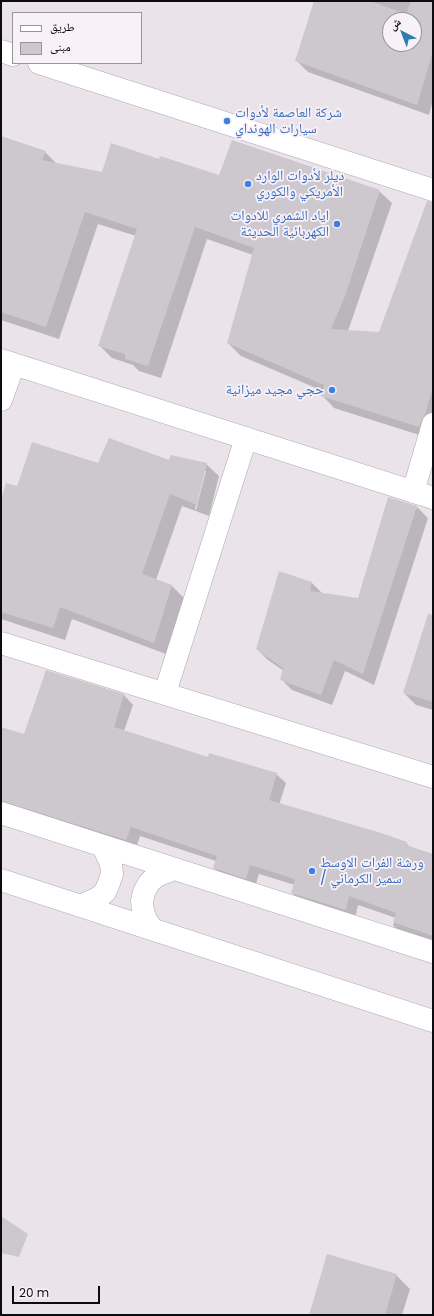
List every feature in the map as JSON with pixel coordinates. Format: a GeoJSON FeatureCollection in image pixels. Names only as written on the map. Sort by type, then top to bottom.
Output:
{"type":"FeatureCollection","features":[{"type":"Feature","properties":{"kind":"street"},"geometry":{"type":"LineString","coordinates":[[1,51],[12,55]]}},
{"type":"Feature","properties":{"kind":"street"},"geometry":{"type":"LineString","coordinates":[[42,64],[433,190]]}},
{"type":"Feature","properties":{"kind":"street"},"geometry":{"type":"LineString","coordinates":[[1,400],[8,362],[423,495],[433,424]]}},
{"type":"Feature","properties":{"kind":"street"},"geometry":{"type":"LineString","coordinates":[[165,693],[246,438]]}},
{"type":"Feature","properties":{"kind":"street"},"geometry":{"type":"LineString","coordinates":[[1,643],[433,777]]}},
{"type":"Feature","properties":{"kind":"street"},"geometry":{"type":"LineString","coordinates":[[1,813],[433,952]]}},
{"type":"Feature","properties":{"kind":"street"},"geometry":{"type":"LineString","coordinates":[[80,906],[98,898],[105,892],[109,883],[112,874],[111,864],[103,846]]}},
{"type":"Feature","properties":{"kind":"street"},"geometry":{"type":"LineString","coordinates":[[152,928],[146,920],[143,911],[142,901],[144,892],[149,883],[156,876],[174,869]]}},
{"type":"Feature","properties":{"kind":"street"},"geometry":{"type":"LineString","coordinates":[[1,880],[152,928],[433,1021]]}},
{"type":"Feature","properties":{"kind":"building"},"geometry":{"type":"Polygon","coordinates":[[[314,1],[370,1],[400,12],[382,12],[382,52],[422,52],[422,12],[407,12],[411,1],[433,1],[433,51],[417,105],[295,61],[314,1]]]}},
{"type":"Feature","properties":{"kind":"building"},"geometry":{"type":"Polygon","coordinates":[[[1,136],[46,151],[42,160],[102,172],[111,143],[159,159],[160,156],[219,175],[232,140],[380,190],[345,296],[331,329],[379,332],[427,201],[433,202],[433,388],[425,414],[419,427],[321,396],[324,385],[227,343],[254,248],[195,227],[148,366],[125,359],[125,354],[98,346],[137,229],[85,212],[46,327],[1,312],[1,136]]]}},
{"type":"Feature","properties":{"kind":"building"},"geometry":{"type":"Polygon","coordinates":[[[109,438],[169,460],[171,455],[207,463],[197,505],[170,494],[142,574],[172,585],[154,643],[60,607],[53,628],[1,612],[1,500],[6,483],[17,486],[32,442],[98,463],[109,438]]]}},
{"type":"Feature","properties":{"kind":"building"},"geometry":{"type":"Polygon","coordinates":[[[388,497],[417,506],[363,674],[334,660],[321,695],[280,680],[283,668],[256,649],[279,571],[312,582],[310,591],[358,598],[388,497]]]}},
{"type":"Feature","properties":{"kind":"building"},"geometry":{"type":"Polygon","coordinates":[[[428,614],[433,615],[433,702],[403,693],[428,614]]]}},
{"type":"Feature","properties":{"kind":"building"},"geometry":{"type":"Polygon","coordinates":[[[46,670],[124,694],[114,727],[208,757],[209,753],[277,773],[269,800],[381,833],[407,842],[406,845],[433,854],[433,936],[393,922],[396,913],[349,896],[346,910],[291,893],[295,879],[250,865],[246,879],[213,868],[217,856],[131,827],[126,840],[1,801],[1,727],[24,734],[46,670]]]}},
{"type":"Feature","properties":{"kind":"building"},"geometry":{"type":"Polygon","coordinates":[[[1,1216],[28,1234],[19,1257],[1,1253],[1,1216]]]}},
{"type":"Feature","properties":{"kind":"building"},"geometry":{"type":"Polygon","coordinates":[[[327,1254],[397,1274],[385,1315],[309,1315],[327,1254]]]}},
{"type":"Feature","properties":{"kind":"place","name":"شركة العاصمة لأدوات سيارات الهونداي"},"geometry":{"type":"Point","coordinates":[227,121]}},
{"type":"Feature","properties":{"kind":"place","name":"ديلر لأدوات الوارد الأمريكي والكوري"},"geometry":{"type":"Point","coordinates":[248,184]}},
{"type":"Feature","properties":{"kind":"place","name":"اياد الشمري للادوات الكهربائية الحديثة"},"geometry":{"type":"Point","coordinates":[337,224]}},
{"type":"Feature","properties":{"kind":"place","name":"حجي مجيد ميزانية"},"geometry":{"type":"Point","coordinates":[332,390]}},
{"type":"Feature","properties":{"kind":"place","name":"ورشة الفرات الاوسط / سمير الكرماني"},"geometry":{"type":"Point","coordinates":[312,871]}}]}
